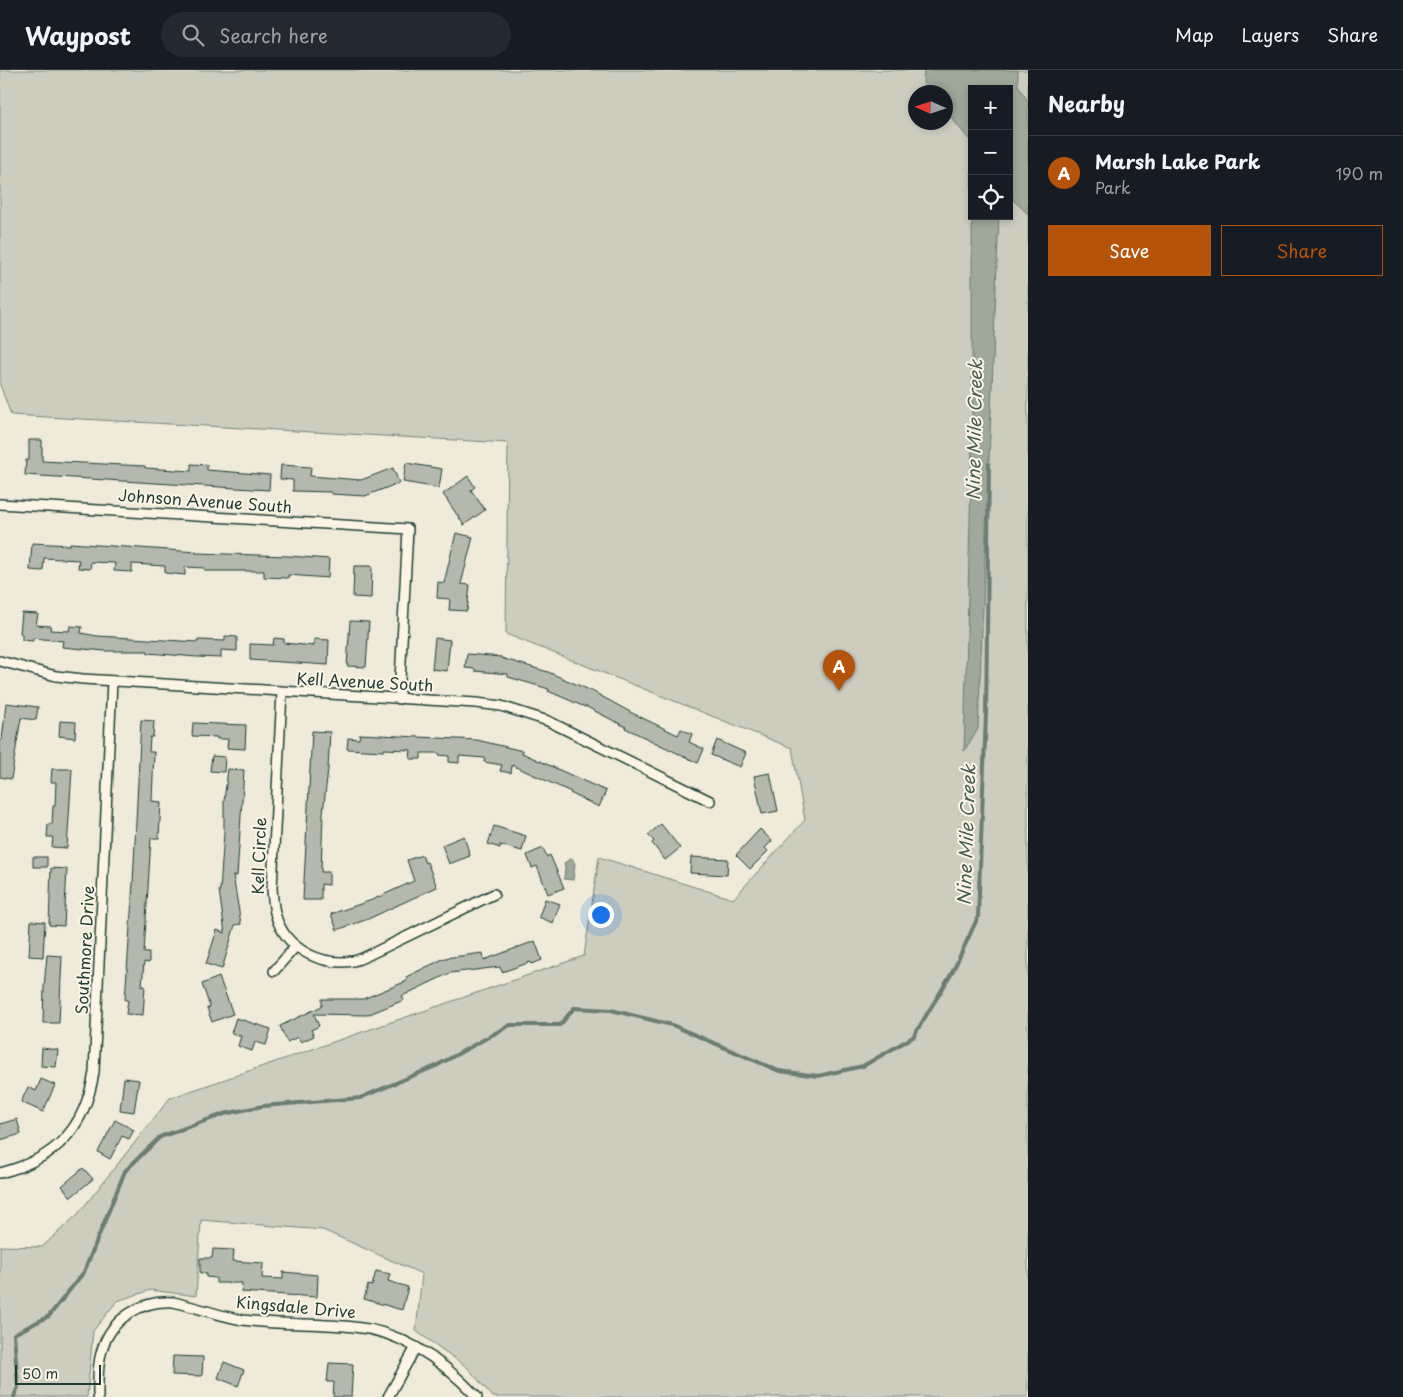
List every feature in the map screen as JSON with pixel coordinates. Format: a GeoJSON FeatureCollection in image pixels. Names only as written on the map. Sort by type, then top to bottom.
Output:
{"type":"FeatureCollection","features":[{"type":"Feature","properties":{"kind":"street","name":"Johnson Avenue South"},"geometry":{"type":"LineString","coordinates":[[0,504],[408,529],[399,699]]}},
{"type":"Feature","properties":{"kind":"street","name":"Kell Avenue South"},"geometry":{"type":"LineString","coordinates":[[0,661],[56,676],[501,706],[548,721],[710,801]]}},
{"type":"Feature","properties":{"kind":"street","name":"Southmore Drive"},"geometry":{"type":"LineString","coordinates":[[0,1173],[39,1160],[56,1147],[71,1131],[83,1113],[91,1092],[95,1052],[112,681]]}},
{"type":"Feature","properties":{"kind":"street","name":"Kell Circle"},"geometry":{"type":"LineString","coordinates":[[282,692],[272,888],[273,906],[278,924],[288,939],[302,951],[318,959],[336,962],[354,961],[494,894]]}},
{"type":"Feature","properties":{"kind":"street"},"geometry":{"type":"LineString","coordinates":[[274,971],[296,946]]}},
{"type":"Feature","properties":{"kind":"street","name":"Kingsdale Drive"},"geometry":{"type":"LineString","coordinates":[[98,1397],[99,1365],[108,1335],[132,1311],[146,1304],[162,1301],[173,1302],[242,1320],[356,1327],[381,1332],[405,1341],[428,1354],[449,1370],[477,1397]]}},
{"type":"Feature","properties":{"kind":"street"},"geometry":{"type":"LineString","coordinates":[[388,1397],[416,1347]]}},
{"type":"Feature","properties":{"kind":"shaded area"},"geometry":{"type":"Polygon","coordinates":[[[0,70],[1028,70],[1028,1397],[493,1397],[467,1367],[416,1331],[422,1274],[323,1230],[201,1220],[196,1296],[151,1290],[117,1301],[93,1331],[87,1397],[0,1397],[0,1246],[42,1247],[78,1214],[170,1098],[584,956],[599,857],[733,899],[805,820],[792,748],[506,634],[508,443],[11,415],[0,385],[0,70]]]}},
{"type":"Feature","properties":{"kind":"water"},"geometry":{"type":"Polygon","coordinates":[[[924,70],[1018,70],[1018,85],[1028,102],[1028,214],[1013,200],[1013,85],[968,85],[968,138],[953,120],[953,85],[925,85],[923,83],[924,70]]]}},
{"type":"Feature","properties":{"kind":"water"},"geometry":{"type":"Polygon","coordinates":[[[972,220],[999,220],[978,729],[964,751],[972,441],[972,220]]]}},
{"type":"Feature","properties":{"kind":"water"},"geometry":{"type":"Polygon","coordinates":[[[572,858],[575,864],[573,880],[564,879],[564,863],[572,858]]]}},
{"type":"Feature","properties":{"kind":"building"},"geometry":{"type":"Polygon","coordinates":[[[29,440],[42,440],[42,461],[145,466],[145,468],[191,471],[191,464],[207,465],[207,470],[270,475],[269,490],[25,475],[26,460],[29,460],[29,440]]]}},
{"type":"Feature","properties":{"kind":"building"},"geometry":{"type":"Polygon","coordinates":[[[406,463],[442,469],[439,488],[403,482],[406,463]]]}},
{"type":"Feature","properties":{"kind":"building"},"geometry":{"type":"Polygon","coordinates":[[[281,465],[311,467],[310,476],[361,480],[393,468],[399,483],[365,496],[331,494],[331,492],[293,491],[293,480],[280,479],[281,465]]]}},
{"type":"Feature","properties":{"kind":"building"},"geometry":{"type":"Polygon","coordinates":[[[468,476],[475,487],[471,490],[485,510],[464,525],[443,494],[468,476]]]}},
{"type":"Feature","properties":{"kind":"building"},"geometry":{"type":"Polygon","coordinates":[[[456,533],[473,537],[461,584],[470,585],[467,611],[449,610],[450,599],[437,598],[438,582],[444,583],[456,533]]]}},
{"type":"Feature","properties":{"kind":"building"},"geometry":{"type":"Polygon","coordinates":[[[32,543],[70,545],[70,543],[196,553],[329,559],[328,578],[288,575],[288,578],[264,577],[264,571],[205,571],[205,568],[185,567],[185,575],[165,573],[165,566],[132,564],[132,572],[114,571],[115,563],[91,562],[90,569],[78,568],[79,560],[44,558],[43,571],[30,570],[32,543]]]}},
{"type":"Feature","properties":{"kind":"building"},"geometry":{"type":"Polygon","coordinates":[[[354,566],[372,566],[371,598],[353,597],[354,566]]]}},
{"type":"Feature","properties":{"kind":"building"},"geometry":{"type":"Polygon","coordinates":[[[22,613],[38,614],[36,625],[51,626],[50,630],[69,631],[70,626],[82,627],[81,633],[97,636],[198,642],[198,640],[225,641],[225,636],[237,637],[237,651],[221,650],[221,658],[197,657],[148,653],[148,651],[105,651],[62,647],[63,641],[33,638],[33,641],[22,640],[22,634],[20,633],[22,613]]]}},
{"type":"Feature","properties":{"kind":"building"},"geometry":{"type":"Polygon","coordinates":[[[350,621],[369,622],[366,667],[347,666],[350,621]]]}},
{"type":"Feature","properties":{"kind":"building"},"geometry":{"type":"Polygon","coordinates":[[[274,638],[284,639],[284,643],[314,646],[314,639],[329,640],[328,665],[250,660],[250,644],[273,645],[274,638]]]}},
{"type":"Feature","properties":{"kind":"building"},"geometry":{"type":"Polygon","coordinates":[[[435,638],[450,640],[447,671],[432,669],[435,638]]]}},
{"type":"Feature","properties":{"kind":"building"},"geometry":{"type":"Polygon","coordinates":[[[467,654],[501,657],[548,672],[592,691],[678,735],[681,729],[692,734],[689,742],[704,749],[698,763],[625,728],[585,706],[548,691],[549,689],[508,677],[508,674],[475,671],[475,669],[465,668],[467,654]]]}},
{"type":"Feature","properties":{"kind":"building"},"geometry":{"type":"Polygon","coordinates":[[[6,703],[38,707],[36,720],[21,718],[11,779],[0,777],[0,740],[2,740],[6,703]]]}},
{"type":"Feature","properties":{"kind":"building"},"geometry":{"type":"Polygon","coordinates":[[[141,720],[154,721],[153,737],[150,737],[149,752],[154,752],[152,801],[161,802],[159,838],[151,838],[144,953],[149,953],[149,963],[144,962],[142,986],[145,986],[143,1015],[126,1014],[128,1000],[125,1000],[141,720]]]}},
{"type":"Feature","properties":{"kind":"building"},"geometry":{"type":"Polygon","coordinates":[[[60,721],[76,722],[75,738],[59,736],[60,721]]]}},
{"type":"Feature","properties":{"kind":"building"},"geometry":{"type":"Polygon","coordinates":[[[193,723],[246,725],[245,749],[227,748],[228,739],[192,736],[193,723]]]}},
{"type":"Feature","properties":{"kind":"building"},"geometry":{"type":"Polygon","coordinates":[[[312,731],[330,732],[323,813],[321,872],[329,872],[329,885],[321,884],[321,900],[303,900],[312,731]]]}},
{"type":"Feature","properties":{"kind":"building"},"geometry":{"type":"Polygon","coordinates":[[[360,734],[477,740],[523,751],[522,753],[606,791],[599,807],[512,765],[511,773],[500,771],[502,765],[484,762],[485,758],[459,756],[459,763],[449,762],[449,756],[439,755],[439,753],[421,753],[421,759],[410,759],[411,750],[347,749],[348,738],[359,739],[360,734]]]}},
{"type":"Feature","properties":{"kind":"building"},"geometry":{"type":"Polygon","coordinates":[[[717,740],[746,753],[740,767],[711,755],[717,740]]]}},
{"type":"Feature","properties":{"kind":"building"},"geometry":{"type":"Polygon","coordinates":[[[212,756],[225,757],[224,772],[210,771],[212,756]]]}},
{"type":"Feature","properties":{"kind":"building"},"geometry":{"type":"Polygon","coordinates":[[[52,769],[72,769],[67,848],[52,847],[53,837],[47,837],[48,824],[52,824],[53,806],[55,806],[56,782],[51,782],[52,769]]]}},
{"type":"Feature","properties":{"kind":"building"},"geometry":{"type":"Polygon","coordinates":[[[228,769],[244,770],[237,876],[233,875],[241,924],[235,925],[222,969],[206,964],[217,930],[225,933],[219,890],[224,833],[224,801],[228,769]]]}},
{"type":"Feature","properties":{"kind":"building"},"geometry":{"type":"Polygon","coordinates":[[[770,773],[778,811],[762,814],[754,776],[770,773]]]}},
{"type":"Feature","properties":{"kind":"building"},"geometry":{"type":"Polygon","coordinates":[[[661,824],[680,848],[665,860],[652,843],[654,841],[648,835],[661,824]]]}},
{"type":"Feature","properties":{"kind":"building"},"geometry":{"type":"Polygon","coordinates":[[[494,826],[526,836],[522,851],[488,844],[494,826]]]}},
{"type":"Feature","properties":{"kind":"building"},"geometry":{"type":"Polygon","coordinates":[[[760,829],[772,841],[765,848],[768,851],[750,869],[736,855],[760,829]]]}},
{"type":"Feature","properties":{"kind":"building"},"geometry":{"type":"Polygon","coordinates":[[[464,836],[470,856],[449,864],[442,845],[464,836]]]}},
{"type":"Feature","properties":{"kind":"building"},"geometry":{"type":"Polygon","coordinates":[[[543,848],[547,857],[550,855],[564,888],[548,894],[537,866],[532,868],[527,855],[543,848]]]}},
{"type":"Feature","properties":{"kind":"building"},"geometry":{"type":"Polygon","coordinates":[[[422,855],[425,863],[427,862],[437,887],[368,919],[337,930],[331,914],[372,900],[414,881],[407,860],[422,855]]]}},
{"type":"Feature","properties":{"kind":"building"},"geometry":{"type":"Polygon","coordinates":[[[33,857],[47,857],[47,867],[33,867],[33,857]]]}},
{"type":"Feature","properties":{"kind":"building"},"geometry":{"type":"Polygon","coordinates":[[[691,857],[728,859],[727,875],[690,873],[691,857]]]}},
{"type":"Feature","properties":{"kind":"building"},"geometry":{"type":"Polygon","coordinates":[[[51,868],[67,869],[64,926],[49,925],[51,868]]]}},
{"type":"Feature","properties":{"kind":"building"},"geometry":{"type":"Polygon","coordinates":[[[545,899],[560,904],[553,923],[539,917],[545,899]]]}},
{"type":"Feature","properties":{"kind":"building"},"geometry":{"type":"Polygon","coordinates":[[[31,921],[45,922],[43,957],[29,956],[31,921]]]}},
{"type":"Feature","properties":{"kind":"building"},"geometry":{"type":"Polygon","coordinates":[[[535,941],[542,960],[532,964],[531,962],[502,972],[500,967],[450,973],[402,996],[404,1000],[367,1015],[314,1014],[319,1026],[311,1030],[314,1036],[301,1042],[298,1037],[287,1042],[280,1026],[322,1006],[322,999],[363,999],[407,981],[406,977],[445,958],[483,953],[484,960],[535,941]]]}},
{"type":"Feature","properties":{"kind":"building"},"geometry":{"type":"Polygon","coordinates":[[[47,955],[62,956],[59,1023],[43,1023],[47,955]]]}},
{"type":"Feature","properties":{"kind":"building"},"geometry":{"type":"Polygon","coordinates":[[[219,977],[233,1014],[212,1022],[207,1008],[210,1007],[202,984],[219,977]]]}},
{"type":"Feature","properties":{"kind":"building"},"geometry":{"type":"Polygon","coordinates":[[[236,1018],[271,1029],[266,1045],[255,1042],[252,1051],[238,1046],[241,1036],[231,1033],[236,1018]]]}},
{"type":"Feature","properties":{"kind":"building"},"geometry":{"type":"Polygon","coordinates":[[[42,1048],[58,1050],[56,1067],[41,1066],[42,1048]]]}},
{"type":"Feature","properties":{"kind":"building"},"geometry":{"type":"Polygon","coordinates":[[[124,1078],[139,1080],[134,1112],[120,1110],[124,1078]]]}},
{"type":"Feature","properties":{"kind":"building"},"geometry":{"type":"Polygon","coordinates":[[[41,1079],[55,1085],[43,1112],[21,1102],[28,1087],[36,1091],[41,1079]]]}},
{"type":"Feature","properties":{"kind":"building"},"geometry":{"type":"Polygon","coordinates":[[[17,1119],[21,1134],[0,1140],[0,1124],[17,1119]]]}},
{"type":"Feature","properties":{"kind":"building"},"geometry":{"type":"Polygon","coordinates":[[[115,1120],[134,1130],[129,1139],[122,1136],[110,1159],[98,1152],[115,1120]]]}},
{"type":"Feature","properties":{"kind":"building"},"geometry":{"type":"Polygon","coordinates":[[[83,1168],[93,1179],[71,1197],[62,1186],[83,1168]]]}},
{"type":"Feature","properties":{"kind":"building"},"geometry":{"type":"Polygon","coordinates":[[[213,1249],[234,1250],[233,1261],[263,1263],[262,1278],[283,1279],[283,1272],[318,1275],[317,1297],[241,1292],[242,1283],[216,1283],[216,1278],[206,1277],[206,1273],[200,1273],[200,1258],[212,1258],[213,1249]]]}},
{"type":"Feature","properties":{"kind":"building"},"geometry":{"type":"Polygon","coordinates":[[[376,1271],[390,1274],[388,1281],[408,1287],[402,1310],[364,1299],[368,1285],[372,1286],[376,1271]]]}},
{"type":"Feature","properties":{"kind":"building"},"geometry":{"type":"Polygon","coordinates":[[[173,1356],[203,1357],[202,1376],[172,1375],[173,1356]]]}},
{"type":"Feature","properties":{"kind":"building"},"geometry":{"type":"Polygon","coordinates":[[[224,1362],[244,1370],[238,1386],[218,1378],[224,1362]]]}},
{"type":"Feature","properties":{"kind":"building"},"geometry":{"type":"Polygon","coordinates":[[[329,1363],[353,1364],[351,1397],[333,1397],[334,1382],[327,1382],[329,1363]]]}},
{"type":"Feature","properties":{"kind":"waterway","name":"Nine Mile Creek"},"geometry":{"type":"LineString","coordinates":[[14,1397],[18,1387],[14,1334],[49,1316],[84,1272],[125,1171],[160,1137],[224,1114],[263,1106],[360,1098],[436,1066],[510,1025],[560,1025],[574,1008],[611,1010],[672,1025],[779,1071],[818,1076],[863,1066],[913,1037],[952,973],[978,917],[986,714],[989,464]]}},
{"type":"Feature","properties":{"kind":"place","name":"Marsh Lake Park"},"geometry":{"type":"Point","coordinates":[839,691]}}]}
